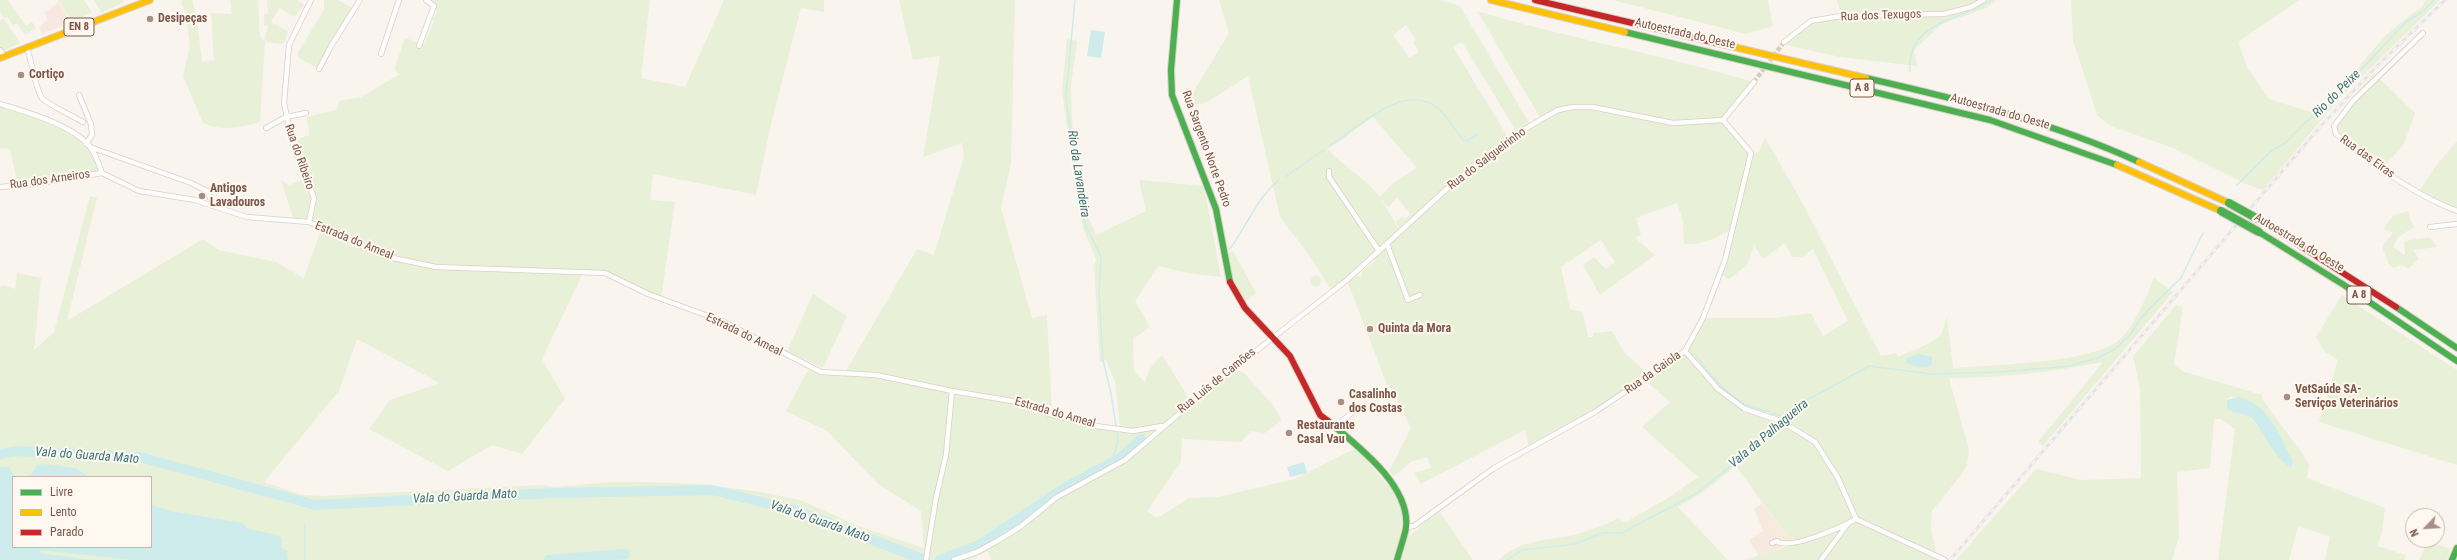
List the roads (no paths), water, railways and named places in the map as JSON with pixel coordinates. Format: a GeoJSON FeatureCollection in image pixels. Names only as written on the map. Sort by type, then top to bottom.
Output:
{"type":"FeatureCollection","features":[{"type":"Feature","properties":{"kind":"main road","name":"EN 8"},"geometry":{"type":"LineString","coordinates":[[1,55],[27,48],[150,0]]}},
{"type":"Feature","properties":{"kind":"main road","name":"Rua Sargento Norte Pedro"},"geometry":{"type":"LineString","coordinates":[[1177,0],[1171,70],[1174,101],[1216,209],[1230,282],[1245,308],[1273,337],[1294,363],[1320,415],[1334,428],[1359,446],[1398,490],[1404,504],[1406,528]]}},
{"type":"Feature","properties":{"kind":"main road","name":"Autoestrada do Oeste"},"geometry":{"type":"LineString","coordinates":[[1491,0],[1990,120],[2092,154],[2168,186],[2221,211],[2259,232],[2338,281],[2457,361]]}},
{"type":"Feature","properties":{"kind":"main road","name":"Autoestrada do Oeste"},"geometry":{"type":"LineString","coordinates":[[1536,0],[1881,82],[2008,114],[2110,150],[2166,173],[2229,203],[2265,223],[2352,276],[2457,348]]}},
{"type":"Feature","properties":{"kind":"main road"},"geometry":{"type":"LineString","coordinates":[[1397,560],[1406,528]]}},
{"type":"Feature","properties":{"kind":"main road"},"geometry":{"type":"LineString","coordinates":[[2452,560],[2457,548]]}},
{"type":"Feature","properties":{"kind":"street","name":"Rua do Ribeiro"},"geometry":{"type":"LineString","coordinates":[[309,222],[314,198],[293,145],[284,103],[289,44],[311,0]]}},
{"type":"Feature","properties":{"kind":"street"},"geometry":{"type":"LineString","coordinates":[[319,69],[334,40],[360,0]]}},
{"type":"Feature","properties":{"kind":"street"},"geometry":{"type":"LineString","coordinates":[[381,54],[399,0]]}},
{"type":"Feature","properties":{"kind":"street"},"geometry":{"type":"LineString","coordinates":[[419,46],[434,6],[426,0]]}},
{"type":"Feature","properties":{"kind":"street","name":"Rua dos Texugos"},"geometry":{"type":"LineString","coordinates":[[1784,42],[1812,21],[1841,16],[1944,14],[1971,7],[1984,0]]}},
{"type":"Feature","properties":{"kind":"street","name":"Rua das Eiras"},"geometry":{"type":"LineString","coordinates":[[2423,33],[2353,101],[2334,126],[2336,134],[2376,166],[2418,193],[2457,211]]}},
{"type":"Feature","properties":{"kind":"street"},"geometry":{"type":"LineString","coordinates":[[27,48],[34,66],[34,76],[42,98],[83,122]]}},
{"type":"Feature","properties":{"kind":"street"},"geometry":{"type":"LineString","coordinates":[[1723,120],[1754,82]]}},
{"type":"Feature","properties":{"kind":"street"},"geometry":{"type":"LineString","coordinates":[[79,94],[91,124],[92,135],[88,145]]}},
{"type":"Feature","properties":{"kind":"street"},"geometry":{"type":"LineString","coordinates":[[0,104],[32,114],[71,132],[88,145],[191,183],[207,191],[214,206]]}},
{"type":"Feature","properties":{"kind":"street","name":"Rua do Salgueirinho"},"geometry":{"type":"LineString","coordinates":[[1273,337],[1347,280],[1451,185],[1509,139],[1558,110],[1573,106],[1592,107],[1673,122],[1723,120]]}},
{"type":"Feature","properties":{"kind":"street"},"geometry":{"type":"LineString","coordinates":[[266,128],[286,117],[306,113]]}},
{"type":"Feature","properties":{"kind":"street","name":"Rua da Gaiola"},"geometry":{"type":"LineString","coordinates":[[1406,528],[1414,526],[1494,468],[1546,441],[1634,388],[1685,351],[1703,318],[1725,260],[1751,153],[1723,120]]}},
{"type":"Feature","properties":{"kind":"street"},"geometry":{"type":"LineString","coordinates":[[88,145],[98,160],[102,173]]}},
{"type":"Feature","properties":{"kind":"street"},"geometry":{"type":"LineString","coordinates":[[1330,171],[1329,177],[1379,251]]}},
{"type":"Feature","properties":{"kind":"street","name":"Rua dos Arneiros"},"geometry":{"type":"LineString","coordinates":[[0,187],[34,184],[102,173],[140,191],[195,200],[247,217],[309,222]]}},
{"type":"Feature","properties":{"kind":"street","name":"Estrada do Ameal"},"geometry":{"type":"LineString","coordinates":[[309,222],[388,257],[436,267],[605,274],[648,294],[722,321],[815,370],[845,374],[876,375],[952,391],[1012,401],[1052,415],[1096,426],[1133,431],[1162,426]]}},
{"type":"Feature","properties":{"kind":"street"},"geometry":{"type":"LineString","coordinates":[[2430,227],[2457,224]]}},
{"type":"Feature","properties":{"kind":"street"},"geometry":{"type":"LineString","coordinates":[[1387,244],[1408,300],[1420,295]]}},
{"type":"Feature","properties":{"kind":"street","name":"Rua Luís de Camões"},"geometry":{"type":"LineString","coordinates":[[954,560],[977,552],[999,540],[1020,527],[1057,497],[1115,467],[1162,426],[1273,337]]}},
{"type":"Feature","properties":{"kind":"street"},"geometry":{"type":"LineString","coordinates":[[1685,351],[1718,389],[1746,409],[1783,422],[1815,442],[1822,450],[1838,478],[1856,519],[1945,560]]}},
{"type":"Feature","properties":{"kind":"street"},"geometry":{"type":"LineString","coordinates":[[927,558],[936,498],[946,455],[952,391]]}},
{"type":"Feature","properties":{"kind":"street"},"geometry":{"type":"LineString","coordinates":[[1334,428],[1358,408]]}},
{"type":"Feature","properties":{"kind":"street"},"geometry":{"type":"LineString","coordinates":[[1772,543],[1777,541],[1781,545],[1788,545],[1848,524],[1856,519]]}},
{"type":"Feature","properties":{"kind":"street"},"geometry":{"type":"LineString","coordinates":[[1821,560],[1848,524]]}},
{"type":"Feature","properties":{"kind":"water"},"geometry":{"type":"Polygon","coordinates":[[[1091,30],[1105,32],[1101,58],[1087,56],[1091,30]]]}},
{"type":"Feature","properties":{"kind":"water"},"geometry":{"type":"Polygon","coordinates":[[[1919,354],[1932,357],[1932,364],[1926,367],[1919,367],[1906,362],[1907,358],[1919,354]]]}},
{"type":"Feature","properties":{"kind":"water"},"geometry":{"type":"Polygon","coordinates":[[[2238,397],[2249,400],[2258,406],[2272,422],[2293,461],[2292,467],[2282,461],[2277,455],[2252,419],[2227,409],[2227,400],[2238,397]]]}},
{"type":"Feature","properties":{"kind":"water"},"geometry":{"type":"Polygon","coordinates":[[[1304,462],[1307,473],[1290,477],[1287,467],[1304,462]]]}},
{"type":"Feature","properties":{"kind":"water"},"geometry":{"type":"Polygon","coordinates":[[[44,464],[76,468],[88,476],[27,476],[31,475],[37,465],[44,464]]]}},
{"type":"Feature","properties":{"kind":"water"},"geometry":{"type":"Polygon","coordinates":[[[8,466],[14,476],[12,476],[12,548],[152,548],[152,505],[176,512],[243,523],[246,528],[276,535],[282,538],[281,547],[287,551],[288,560],[133,560],[40,550],[40,553],[92,560],[0,560],[0,467],[8,466]]]}},
{"type":"Feature","properties":{"kind":"waterway","name":"Rio da Lavandeira"},"geometry":{"type":"LineString","coordinates":[[1075,0],[1066,96],[1078,193],[1086,226],[1101,257],[1099,292],[1103,360],[1111,393],[1116,427]]}},
{"type":"Feature","properties":{"kind":"waterway"},"geometry":{"type":"LineString","coordinates":[[1910,71],[1911,54],[1917,42],[1926,32],[1992,0]]}},
{"type":"Feature","properties":{"kind":"waterway","name":"Rio do Peixe"},"geometry":{"type":"LineString","coordinates":[[2237,185],[2271,151],[2284,144],[2306,122],[2326,107],[2407,21],[2422,12],[2434,0]]}},
{"type":"Feature","properties":{"kind":"waterway"},"geometry":{"type":"LineString","coordinates":[[1331,145],[1383,109],[1397,103],[1411,100],[1426,101],[1439,109],[1463,140],[1467,141],[1478,134]]}},
{"type":"Feature","properties":{"kind":"waterway"},"geometry":{"type":"LineString","coordinates":[[1285,177],[1324,150]]}},
{"type":"Feature","properties":{"kind":"waterway"},"geometry":{"type":"LineString","coordinates":[[1229,250],[1263,196],[1278,181]]}},
{"type":"Feature","properties":{"kind":"waterway","name":"Vala da Palhagueira"},"geometry":{"type":"LineString","coordinates":[[1786,422],[1804,402],[1869,366],[1930,374],[2000,372],[2070,366],[2097,358],[2115,349],[2131,334],[2138,322],[2150,308],[2181,278],[2203,233]]}},
{"type":"Feature","properties":{"kind":"waterway"},"geometry":{"type":"LineString","coordinates":[[1696,355],[1712,377],[1739,401],[1788,420]]}},
{"type":"Feature","properties":{"kind":"waterway","name":"Vala da Palhagueira"},"geometry":{"type":"LineString","coordinates":[[1507,560],[1522,550],[1575,544],[1603,533],[1622,533],[1697,493],[1783,424]]}},
{"type":"Feature","properties":{"kind":"waterway","name":"Rio da Lavandeira"},"geometry":{"type":"LineString","coordinates":[[1111,463],[1118,441],[1117,430]]}},
{"type":"Feature","properties":{"kind":"waterway","name":"Vala do Guarda Mato"},"geometry":{"type":"LineString","coordinates":[[940,560],[979,545],[1066,487],[1122,457],[1141,439]]}},
{"type":"Feature","properties":{"kind":"waterway","name":"Vala do Guarda Mato"},"geometry":{"type":"LineString","coordinates":[[0,454],[16,451],[140,457],[315,505],[554,493],[712,490],[794,510],[925,560]]}},
{"type":"Feature","properties":{"kind":"waterway"},"geometry":{"type":"LineString","coordinates":[[305,523],[305,560]]}},
{"type":"Feature","properties":{"kind":"waterway"},"geometry":{"type":"LineString","coordinates":[[549,560],[625,554]]}},
{"type":"Feature","properties":{"kind":"tunnel"},"geometry":{"type":"LineString","coordinates":[[1754,82],[1784,42]]}},
{"type":"Feature","properties":{"kind":"railway"},"geometry":{"type":"LineString","coordinates":[[1950,560],[2320,127],[2376,67],[2445,0]]}},
{"type":"Feature","properties":{"kind":"place","name":"Desipeças"},"geometry":{"type":"Point","coordinates":[150,19]}},
{"type":"Feature","properties":{"kind":"place","name":"Cortiço"},"geometry":{"type":"Point","coordinates":[21,75]}},
{"type":"Feature","properties":{"kind":"place","name":"Antigos Lavadouros"},"geometry":{"type":"Point","coordinates":[202,196]}},
{"type":"Feature","properties":{"kind":"place","name":"Quinta da Mora"},"geometry":{"type":"Point","coordinates":[1370,329]}},
{"type":"Feature","properties":{"kind":"place","name":"VetSaúde SA- Serviços Veterinários"},"geometry":{"type":"Point","coordinates":[2287,397]}},
{"type":"Feature","properties":{"kind":"place","name":"Casalinho dos Costas"},"geometry":{"type":"Point","coordinates":[1341,402]}},
{"type":"Feature","properties":{"kind":"place","name":"Restaurante Casal Vau"},"geometry":{"type":"Point","coordinates":[1289,433]}}]}
